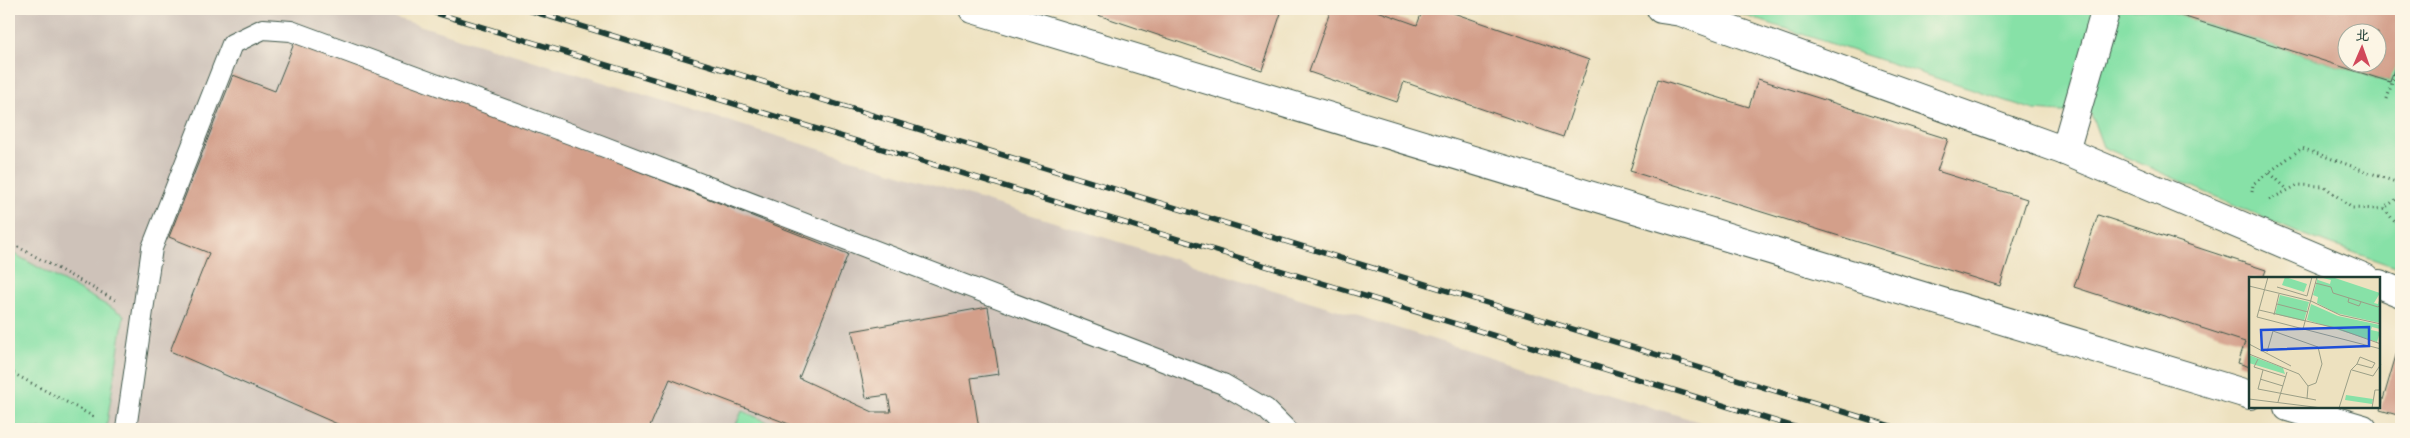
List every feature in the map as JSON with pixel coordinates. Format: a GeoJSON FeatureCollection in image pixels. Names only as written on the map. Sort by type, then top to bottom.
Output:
{"type":"FeatureCollection","features":[{"type":"Feature","properties":{"kind":"street"},"geometry":{"type":"LineString","coordinates":[[973,9],[2249,395]]}},
{"type":"Feature","properties":{"kind":"street"},"geometry":{"type":"LineString","coordinates":[[2065,151],[2106,9]]}},
{"type":"Feature","properties":{"kind":"street"},"geometry":{"type":"LineString","coordinates":[[1675,10],[2065,151],[2363,277]]}},
{"type":"Feature","properties":{"kind":"street"},"geometry":{"type":"LineString","coordinates":[[2380,284],[2401,293]]}},
{"type":"Feature","properties":{"kind":"street"},"geometry":{"type":"LineString","coordinates":[[2291,408],[2363,429]]}},
{"type":"Feature","properties":{"kind":"lane"},"geometry":{"type":"LineString","coordinates":[[126,429],[152,248],[232,44],[263,30],[291,31],[595,143],[1223,384],[1266,409],[1286,429]]}},
{"type":"Feature","properties":{"kind":"path"},"geometry":{"type":"LineString","coordinates":[[2387,99],[2401,53]]}},
{"type":"Feature","properties":{"kind":"path"},"geometry":{"type":"LineString","coordinates":[[2251,194],[2254,184],[2302,148],[2401,184]]}},
{"type":"Feature","properties":{"kind":"path"},"geometry":{"type":"LineString","coordinates":[[2270,173],[2288,190]]}},
{"type":"Feature","properties":{"kind":"path"},"geometry":{"type":"LineString","coordinates":[[2263,203],[2298,185],[2324,186],[2352,208],[2384,209],[2401,196]]}},
{"type":"Feature","properties":{"kind":"path"},"geometry":{"type":"LineString","coordinates":[[2384,209],[2401,229]]}},
{"type":"Feature","properties":{"kind":"path"},"geometry":{"type":"LineString","coordinates":[[9,242],[142,315]]}},
{"type":"Feature","properties":{"kind":"path"},"geometry":{"type":"LineString","coordinates":[[9,371],[100,420]]}},
{"type":"Feature","properties":{"kind":"shaded area"},"geometry":{"type":"Polygon","coordinates":[[[9,9],[367,9],[1722,429],[9,429],[9,9]]]}},
{"type":"Feature","properties":{"kind":"green space"},"geometry":{"type":"Polygon","coordinates":[[[1725,9],[2159,9],[2338,66],[2338,72],[2357,72],[2389,82],[2401,47],[2401,269],[2298,233],[2103,147],[2091,114],[2034,110],[1725,9]]]}},
{"type":"Feature","properties":{"kind":"green space"},"geometry":{"type":"Polygon","coordinates":[[[9,251],[124,315],[106,429],[21,429],[9,423],[9,251]]]}},
{"type":"Feature","properties":{"kind":"green space"},"geometry":{"type":"Polygon","coordinates":[[[742,411],[784,429],[734,429],[742,411]]]}},
{"type":"Feature","properties":{"kind":"building"},"geometry":{"type":"Polygon","coordinates":[[[1080,9],[1267,9],[1281,13],[1262,70],[1080,9]]]}},
{"type":"Feature","properties":{"kind":"building"},"geometry":{"type":"Polygon","coordinates":[[[1331,9],[1372,9],[1417,25],[1423,9],[1442,9],[1589,60],[1563,137],[1404,82],[1397,102],[1309,72],[1331,9]]]}},
{"type":"Feature","properties":{"kind":"building"},"geometry":{"type":"Polygon","coordinates":[[[2160,9],[2385,9],[2401,14],[2401,47],[2390,82],[2358,72],[2388,72],[2388,22],[2338,22],[2338,65],[2160,9]]]}},
{"type":"Feature","properties":{"kind":"building"},"geometry":{"type":"Polygon","coordinates":[[[297,36],[848,254],[799,378],[873,412],[891,412],[888,395],[866,398],[852,331],[988,307],[999,374],[971,378],[979,429],[802,429],[670,379],[649,429],[349,429],[170,351],[209,253],[169,237],[233,75],[275,91],[297,36]]]}},
{"type":"Feature","properties":{"kind":"building"},"geometry":{"type":"Polygon","coordinates":[[[1658,79],[1749,107],[1758,79],[1948,139],[1937,171],[2027,199],[2000,286],[1630,171],[1658,79]]]}},
{"type":"Feature","properties":{"kind":"building"},"geometry":{"type":"Polygon","coordinates":[[[2098,215],[2266,270],[2263,277],[2249,277],[2249,367],[2238,363],[2245,342],[2074,287],[2098,215]]]}},
{"type":"Feature","properties":{"kind":"building"},"geometry":{"type":"Polygon","coordinates":[[[2397,352],[2401,353],[2401,416],[2380,410],[2397,352]]]}},
{"type":"Feature","properties":{"kind":"railway"},"geometry":{"type":"LineString","coordinates":[[423,9],[1801,429]]}},
{"type":"Feature","properties":{"kind":"railway"},"geometry":{"type":"LineString","coordinates":[[525,9],[1900,429]]}}]}
